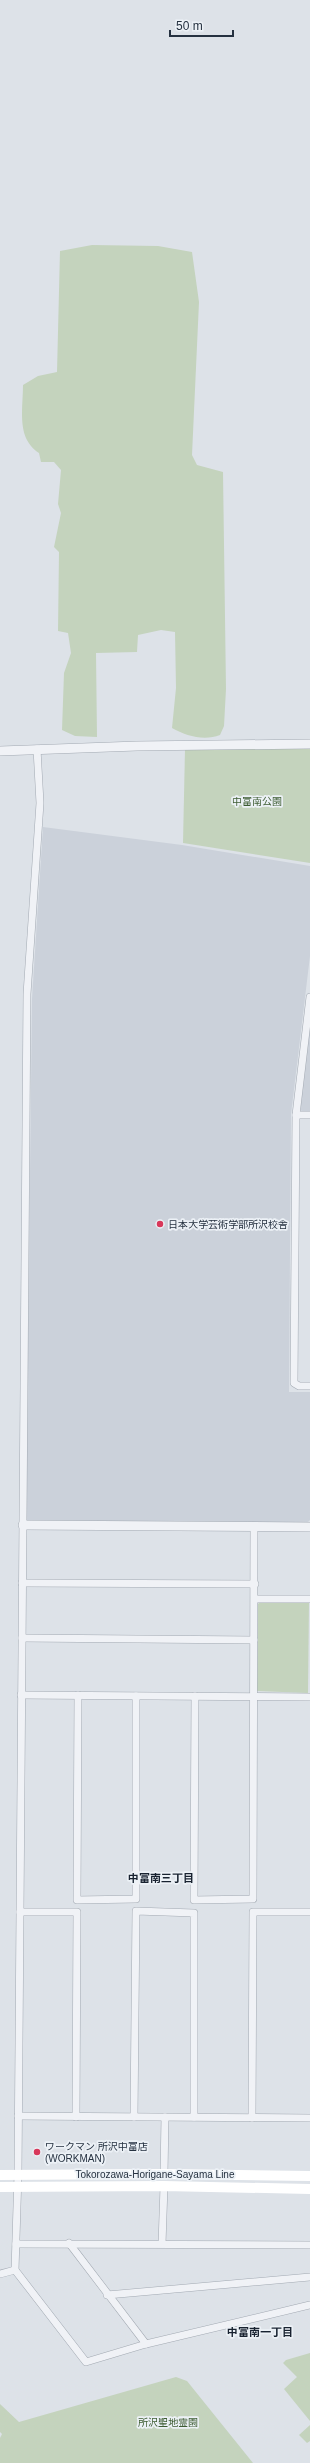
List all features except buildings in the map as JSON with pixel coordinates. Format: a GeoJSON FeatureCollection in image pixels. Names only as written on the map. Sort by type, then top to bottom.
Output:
{"type":"FeatureCollection","features":[{"type":"Feature","properties":{"kind":"main road","name":"Tokorozawa-Horigane-Sayama Line"},"geometry":{"type":"LineString","coordinates":[[0,2175],[164,2174],[310,2176]]}},
{"type":"Feature","properties":{"kind":"main road","name":"Tokorozawa-Horigane-Sayama Line"},"geometry":{"type":"LineString","coordinates":[[0,2187],[164,2186],[310,2189]]}},
{"type":"Feature","properties":{"kind":"street"},"geometry":{"type":"LineString","coordinates":[[0,751],[310,744]]}},
{"type":"Feature","properties":{"kind":"street"},"geometry":{"type":"LineString","coordinates":[[37,749],[40,803],[27,994],[18,2187],[15,2270],[86,2362],[146,2344],[310,2305]]}},
{"type":"Feature","properties":{"kind":"street"},"geometry":{"type":"LineString","coordinates":[[310,997],[296,1115],[294,1383],[299,1386],[310,1386]]}},
{"type":"Feature","properties":{"kind":"street"},"geometry":{"type":"LineString","coordinates":[[296,1115],[310,1115]]}},
{"type":"Feature","properties":{"kind":"street"},"geometry":{"type":"LineString","coordinates":[[23,1526],[310,1527]]}},
{"type":"Feature","properties":{"kind":"street"},"geometry":{"type":"LineString","coordinates":[[195,1696],[194,1900],[253,1899],[254,1527]]}},
{"type":"Feature","properties":{"kind":"street"},"geometry":{"type":"LineString","coordinates":[[22,1583],[255,1584]]}},
{"type":"Feature","properties":{"kind":"street"},"geometry":{"type":"LineString","coordinates":[[255,1599],[310,1599]]}},
{"type":"Feature","properties":{"kind":"street"},"geometry":{"type":"LineString","coordinates":[[22,1638],[254,1640]]}},
{"type":"Feature","properties":{"kind":"street"},"geometry":{"type":"LineString","coordinates":[[21,1695],[310,1698]]}},
{"type":"Feature","properties":{"kind":"street"},"geometry":{"type":"LineString","coordinates":[[78,1695],[77,1900],[136,1900],[136,1696]]}},
{"type":"Feature","properties":{"kind":"street"},"geometry":{"type":"LineString","coordinates":[[134,2117],[136,1911],[194,1912],[194,2117]]}},
{"type":"Feature","properties":{"kind":"street"},"geometry":{"type":"LineString","coordinates":[[20,1912],[77,1912],[76,2117]]}},
{"type":"Feature","properties":{"kind":"street"},"geometry":{"type":"LineString","coordinates":[[252,2118],[253,1912],[310,1912]]}},
{"type":"Feature","properties":{"kind":"street"},"geometry":{"type":"LineString","coordinates":[[18,2116],[310,2118]]}},
{"type":"Feature","properties":{"kind":"street"},"geometry":{"type":"LineString","coordinates":[[164,2174],[165,2117]]}},
{"type":"Feature","properties":{"kind":"street"},"geometry":{"type":"LineString","coordinates":[[162,2244],[164,2186]]}},
{"type":"Feature","properties":{"kind":"street"},"geometry":{"type":"LineString","coordinates":[[69,2243],[146,2344]]}},
{"type":"Feature","properties":{"kind":"street"},"geometry":{"type":"LineString","coordinates":[[16,2244],[310,2245]]}},
{"type":"Feature","properties":{"kind":"street"},"geometry":{"type":"LineString","coordinates":[[0,2274],[15,2270]]}},
{"type":"Feature","properties":{"kind":"street"},"geometry":{"type":"LineString","coordinates":[[108,2295],[310,2276]]}},
{"type":"Feature","properties":{"kind":"shaded area","name":"日本大学芸術学部所沢校舎"},"geometry":{"type":"Polygon","coordinates":[[[43,827],[182,845],[310,866],[310,956],[291,1114],[289,1392],[310,1392],[310,1520],[307,1523],[26,1521],[32,999],[43,827]]]}},
{"type":"Feature","properties":{"kind":"shaded area"},"geometry":{"type":"Polygon","coordinates":[[[310,1026],[310,1112],[302,1112],[300,1108],[310,1026]]]}},
{"type":"Feature","properties":{"kind":"green space"},"geometry":{"type":"Polygon","coordinates":[[[92,245],[158,246],[192,252],[199,302],[192,455],[197,465],[223,472],[226,689],[224,726],[220,735],[214,737],[195,737],[172,728],[176,688],[175,632],[161,630],[138,635],[137,652],[96,653],[97,737],[75,736],[62,730],[64,673],[71,653],[68,633],[58,631],[59,552],[54,547],[61,513],[58,504],[61,470],[54,462],[41,462],[39,453],[27,440],[22,423],[23,385],[38,376],[57,372],[60,251],[92,245]]]}},
{"type":"Feature","properties":{"kind":"green space","name":"中富南公園"},"geometry":{"type":"Polygon","coordinates":[[[310,747],[310,863],[183,843],[185,749],[310,747]]]}},
{"type":"Feature","properties":{"kind":"green space"},"geometry":{"type":"Polygon","coordinates":[[[260,1602],[309,1602],[308,1693],[257,1691],[258,1604],[260,1602]]]}},
{"type":"Feature","properties":{"kind":"green space"},"geometry":{"type":"Polygon","coordinates":[[[310,2353],[310,2421],[284,2389],[297,2377],[283,2363],[286,2360],[310,2353]]]}},
{"type":"Feature","properties":{"kind":"green space","name":"所沢聖地霊園"},"geometry":{"type":"Polygon","coordinates":[[[176,2377],[187,2381],[253,2463],[0,2463],[0,2438],[2,2434],[0,2432],[0,2404],[19,2422],[176,2377]]]}},
{"type":"Feature","properties":{"kind":"green space"},"geometry":{"type":"Polygon","coordinates":[[[310,2425],[310,2441],[307,2443],[299,2435],[310,2425]]]}},
{"type":"Feature","properties":{"kind":"place","name":"日本大学芸術学部所沢校舎"},"geometry":{"type":"Point","coordinates":[160,1224]}},
{"type":"Feature","properties":{"kind":"place","name":"ワークマン 所沢中富店 (WORKMAN)"},"geometry":{"type":"Point","coordinates":[37,2152]}},
{"type":"Feature","properties":{"kind":"district","name":"中富南三丁目"},"geometry":{"type":"Point","coordinates":[161,1878]}},
{"type":"Feature","properties":{"kind":"district","name":"中富南一丁目"},"geometry":{"type":"Point","coordinates":[260,2332]}}]}
